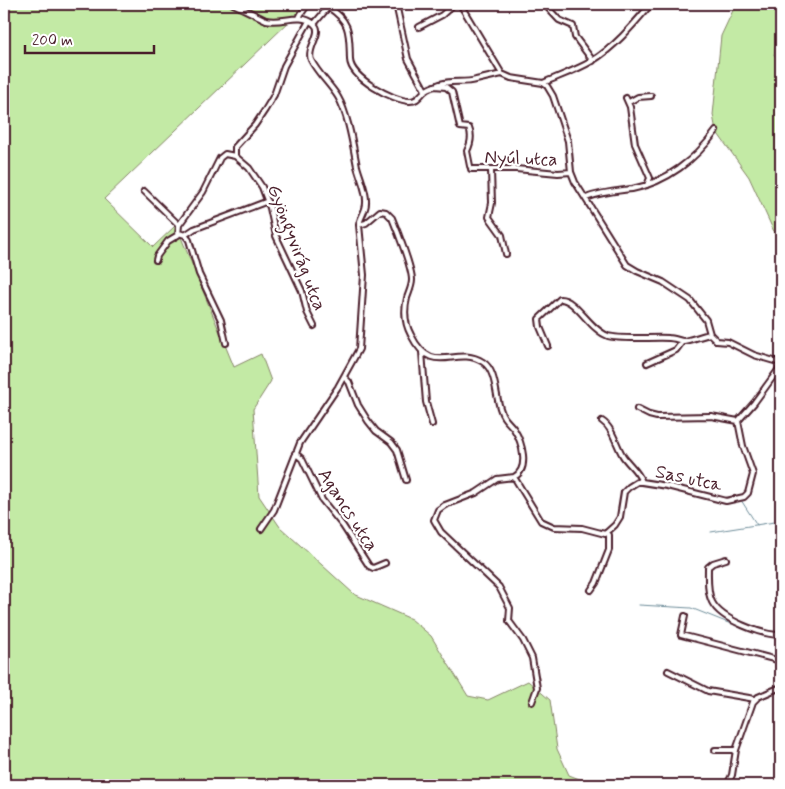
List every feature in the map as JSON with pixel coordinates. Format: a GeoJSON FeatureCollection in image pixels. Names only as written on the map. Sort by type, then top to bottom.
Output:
{"type":"FeatureCollection","features":[{"type":"Feature","properties":{"kind":"street"},"geometry":{"type":"LineString","coordinates":[[233,4],[271,22],[299,18],[314,24],[317,30],[310,56],[338,98],[355,149],[366,202],[359,225],[364,273],[361,339],[358,352],[344,377],[305,435],[295,454],[274,510],[261,529]]}},
{"type":"Feature","properties":{"kind":"street"},"geometry":{"type":"LineString","coordinates":[[299,18],[308,4]]}},
{"type":"Feature","properties":{"kind":"street"},"geometry":{"type":"LineString","coordinates":[[396,4],[408,59],[425,90]]}},
{"type":"Feature","properties":{"kind":"street"},"geometry":{"type":"LineString","coordinates":[[419,27],[442,15],[454,4]]}},
{"type":"Feature","properties":{"kind":"street"},"geometry":{"type":"LineString","coordinates":[[460,4],[502,74],[511,78],[543,83],[593,61],[604,53],[633,25],[650,4]]}},
{"type":"Feature","properties":{"kind":"street"},"geometry":{"type":"LineString","coordinates":[[314,24],[330,5],[344,20],[348,28],[350,37],[350,66],[357,75],[374,87],[408,101],[418,98],[425,90],[434,86],[448,82],[475,81],[502,74]]}},
{"type":"Feature","properties":{"kind":"street"},"geometry":{"type":"LineString","coordinates":[[547,7],[559,20],[573,26],[575,37],[593,61]]}},
{"type":"Feature","properties":{"kind":"street"},"geometry":{"type":"LineString","coordinates":[[179,233],[179,225],[203,192],[220,158],[224,154],[235,156],[235,147],[255,125],[274,95],[284,66],[309,21]]}},
{"type":"Feature","properties":{"kind":"street"},"geometry":{"type":"LineString","coordinates":[[543,83],[553,96],[568,141],[571,172],[575,182],[621,256],[631,268],[663,282],[690,300],[706,320],[710,334],[717,341],[728,342],[754,355],[781,364],[754,403],[738,421],[711,416],[657,417],[637,409]]}},
{"type":"Feature","properties":{"kind":"street","name":"Nyúl utca"},"geometry":{"type":"LineString","coordinates":[[434,86],[446,87],[452,92],[460,127],[469,128],[471,133],[470,146],[467,151],[471,168],[491,170],[516,169],[558,173],[571,172]]}},
{"type":"Feature","properties":{"kind":"street"},"geometry":{"type":"LineString","coordinates":[[646,185],[650,178],[635,144],[628,100],[650,96]]}},
{"type":"Feature","properties":{"kind":"street"},"geometry":{"type":"LineString","coordinates":[[586,198],[595,194],[646,185],[662,179],[681,167],[704,146],[716,131]]}},
{"type":"Feature","properties":{"kind":"street","name":"Gyöngyvirág utca"},"geometry":{"type":"LineString","coordinates":[[235,156],[249,168],[262,187],[268,201],[276,236],[302,291],[307,312],[314,326]]}},
{"type":"Feature","properties":{"kind":"street"},"geometry":{"type":"LineString","coordinates":[[491,170],[492,203],[489,217],[502,235],[506,254]]}},
{"type":"Feature","properties":{"kind":"street"},"geometry":{"type":"LineString","coordinates":[[144,191],[179,225]]}},
{"type":"Feature","properties":{"kind":"street"},"geometry":{"type":"LineString","coordinates":[[185,235],[194,229],[268,201]]}},
{"type":"Feature","properties":{"kind":"street"},"geometry":{"type":"LineString","coordinates":[[359,225],[366,223],[380,212],[386,212],[392,218],[411,273],[411,286],[406,307],[406,322],[410,333],[422,352],[426,402],[432,424]]}},
{"type":"Feature","properties":{"kind":"street"},"geometry":{"type":"LineString","coordinates":[[179,233],[185,235],[189,240],[199,274],[221,320],[226,343]]}},
{"type":"Feature","properties":{"kind":"street"},"geometry":{"type":"LineString","coordinates":[[156,260],[168,241],[179,233]]}},
{"type":"Feature","properties":{"kind":"street"},"geometry":{"type":"LineString","coordinates":[[548,346],[540,327],[539,319],[560,298],[570,303],[592,326],[609,336],[669,338],[682,342]]}},
{"type":"Feature","properties":{"kind":"street"},"geometry":{"type":"LineString","coordinates":[[647,362],[676,350],[682,342],[710,334]]}},
{"type":"Feature","properties":{"kind":"street"},"geometry":{"type":"LineString","coordinates":[[422,352],[437,359],[474,358],[488,366],[500,410],[516,433],[522,454],[522,469],[519,475],[497,478],[476,493],[445,505],[438,510],[434,520],[441,532],[500,587],[510,608],[509,621],[523,640],[532,658],[537,688],[532,702]]}},
{"type":"Feature","properties":{"kind":"street"},"geometry":{"type":"LineString","coordinates":[[344,377],[349,382],[358,405],[368,421],[376,431],[392,442],[397,450],[406,480]]}},
{"type":"Feature","properties":{"kind":"street"},"geometry":{"type":"LineString","coordinates":[[602,421],[611,431],[624,458],[636,470],[642,482]]}},
{"type":"Feature","properties":{"kind":"street","name":"Sas utca"},"geometry":{"type":"LineString","coordinates":[[607,533],[620,517],[624,492],[632,485],[642,482],[726,500],[744,497],[748,493],[753,474],[743,446],[738,421]]}},
{"type":"Feature","properties":{"kind":"street","name":"Agancs utca"},"geometry":{"type":"LineString","coordinates":[[295,454],[302,459],[322,500],[343,526],[369,566],[373,568],[385,562]]}},
{"type":"Feature","properties":{"kind":"street"},"geometry":{"type":"LineString","coordinates":[[514,477],[541,521],[546,525],[554,528],[577,528],[609,534],[609,550],[596,583],[591,590]]}},
{"type":"Feature","properties":{"kind":"street"},"geometry":{"type":"LineString","coordinates":[[726,559],[709,564],[711,601],[716,608],[733,620],[752,629],[781,635]]}},
{"type":"Feature","properties":{"kind":"street"},"geometry":{"type":"LineString","coordinates":[[685,616],[681,635],[781,660]]}},
{"type":"Feature","properties":{"kind":"street"},"geometry":{"type":"LineString","coordinates":[[668,671],[685,678],[700,688],[755,699]]}},
{"type":"Feature","properties":{"kind":"street"},"geometry":{"type":"LineString","coordinates":[[727,785],[733,771],[736,750],[751,706],[755,699],[781,687]]}},
{"type":"Feature","properties":{"kind":"street"},"geometry":{"type":"LineString","coordinates":[[716,750],[736,750]]}},
{"type":"Feature","properties":{"kind":"green space"},"geometry":{"type":"Polygon","coordinates":[[[4,4],[304,4],[293,18],[104,199],[153,247],[176,225],[234,367],[261,354],[271,381],[253,409],[259,496],[280,527],[354,594],[411,619],[431,636],[468,696],[488,700],[528,681],[550,700],[557,749],[569,775],[595,785],[4,785],[4,4]]]}},
{"type":"Feature","properties":{"kind":"green space"},"geometry":{"type":"Polygon","coordinates":[[[736,4],[781,4],[781,25],[778,31],[774,55],[781,58],[781,247],[749,177],[716,131],[713,115],[721,36],[736,4]]]}},
{"type":"Feature","properties":{"kind":"waterway"},"geometry":{"type":"LineString","coordinates":[[741,500],[757,525]]}},
{"type":"Feature","properties":{"kind":"waterway"},"geometry":{"type":"LineString","coordinates":[[711,532],[781,521]]}},
{"type":"Feature","properties":{"kind":"waterway"},"geometry":{"type":"LineString","coordinates":[[639,605],[691,608],[731,624]]}},
{"type":"Feature","properties":{"kind":"waterway"},"geometry":{"type":"LineString","coordinates":[[733,624],[760,634]]}}]}
